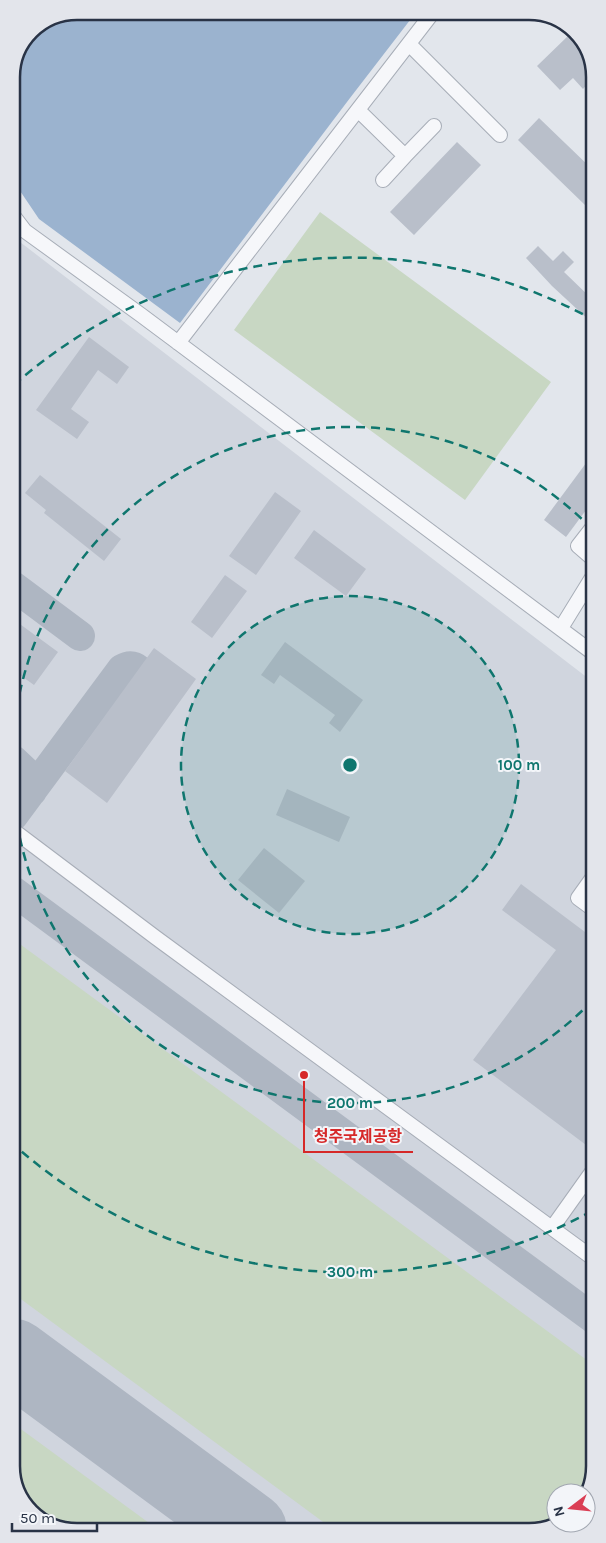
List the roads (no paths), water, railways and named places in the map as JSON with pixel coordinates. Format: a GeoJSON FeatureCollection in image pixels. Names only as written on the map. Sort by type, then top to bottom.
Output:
{"type":"FeatureCollection","features":[{"type":"Feature","properties":{"kind":"street"},"geometry":{"type":"LineString","coordinates":[[178,343],[427,20]]}},
{"type":"Feature","properties":{"kind":"street"},"geometry":{"type":"LineString","coordinates":[[408,44],[500,135]]}},
{"type":"Feature","properties":{"kind":"street"},"geometry":{"type":"LineString","coordinates":[[358,110],[405,156]]}},
{"type":"Feature","properties":{"kind":"street"},"geometry":{"type":"LineString","coordinates":[[383,180],[434,126]]}},
{"type":"Feature","properties":{"kind":"street"},"geometry":{"type":"LineString","coordinates":[[20,224],[25,231],[586,648]]}},
{"type":"Feature","properties":{"kind":"street"},"geometry":{"type":"LineString","coordinates":[[586,536],[578,546],[586,553]]}},
{"type":"Feature","properties":{"kind":"street"},"geometry":{"type":"LineString","coordinates":[[561,628],[586,587]]}},
{"type":"Feature","properties":{"kind":"street"},"geometry":{"type":"LineString","coordinates":[[20,835],[586,1253]]}},
{"type":"Feature","properties":{"kind":"street"},"geometry":{"type":"LineString","coordinates":[[586,887],[578,898],[586,904]]}},
{"type":"Feature","properties":{"kind":"street"},"geometry":{"type":"LineString","coordinates":[[552,1228],[586,1180]]}},
{"type":"Feature","properties":{"kind":"water"},"geometry":{"type":"Polygon","coordinates":[[[77,20],[410,20],[180,323],[39,219],[20,191],[20,73],[22,62],[32,42],[48,28],[58,23],[77,20]]]}},
{"type":"Feature","properties":{"kind":"place","name":"청주국제공항"},"geometry":{"type":"Point","coordinates":[304,1075]}}]}
